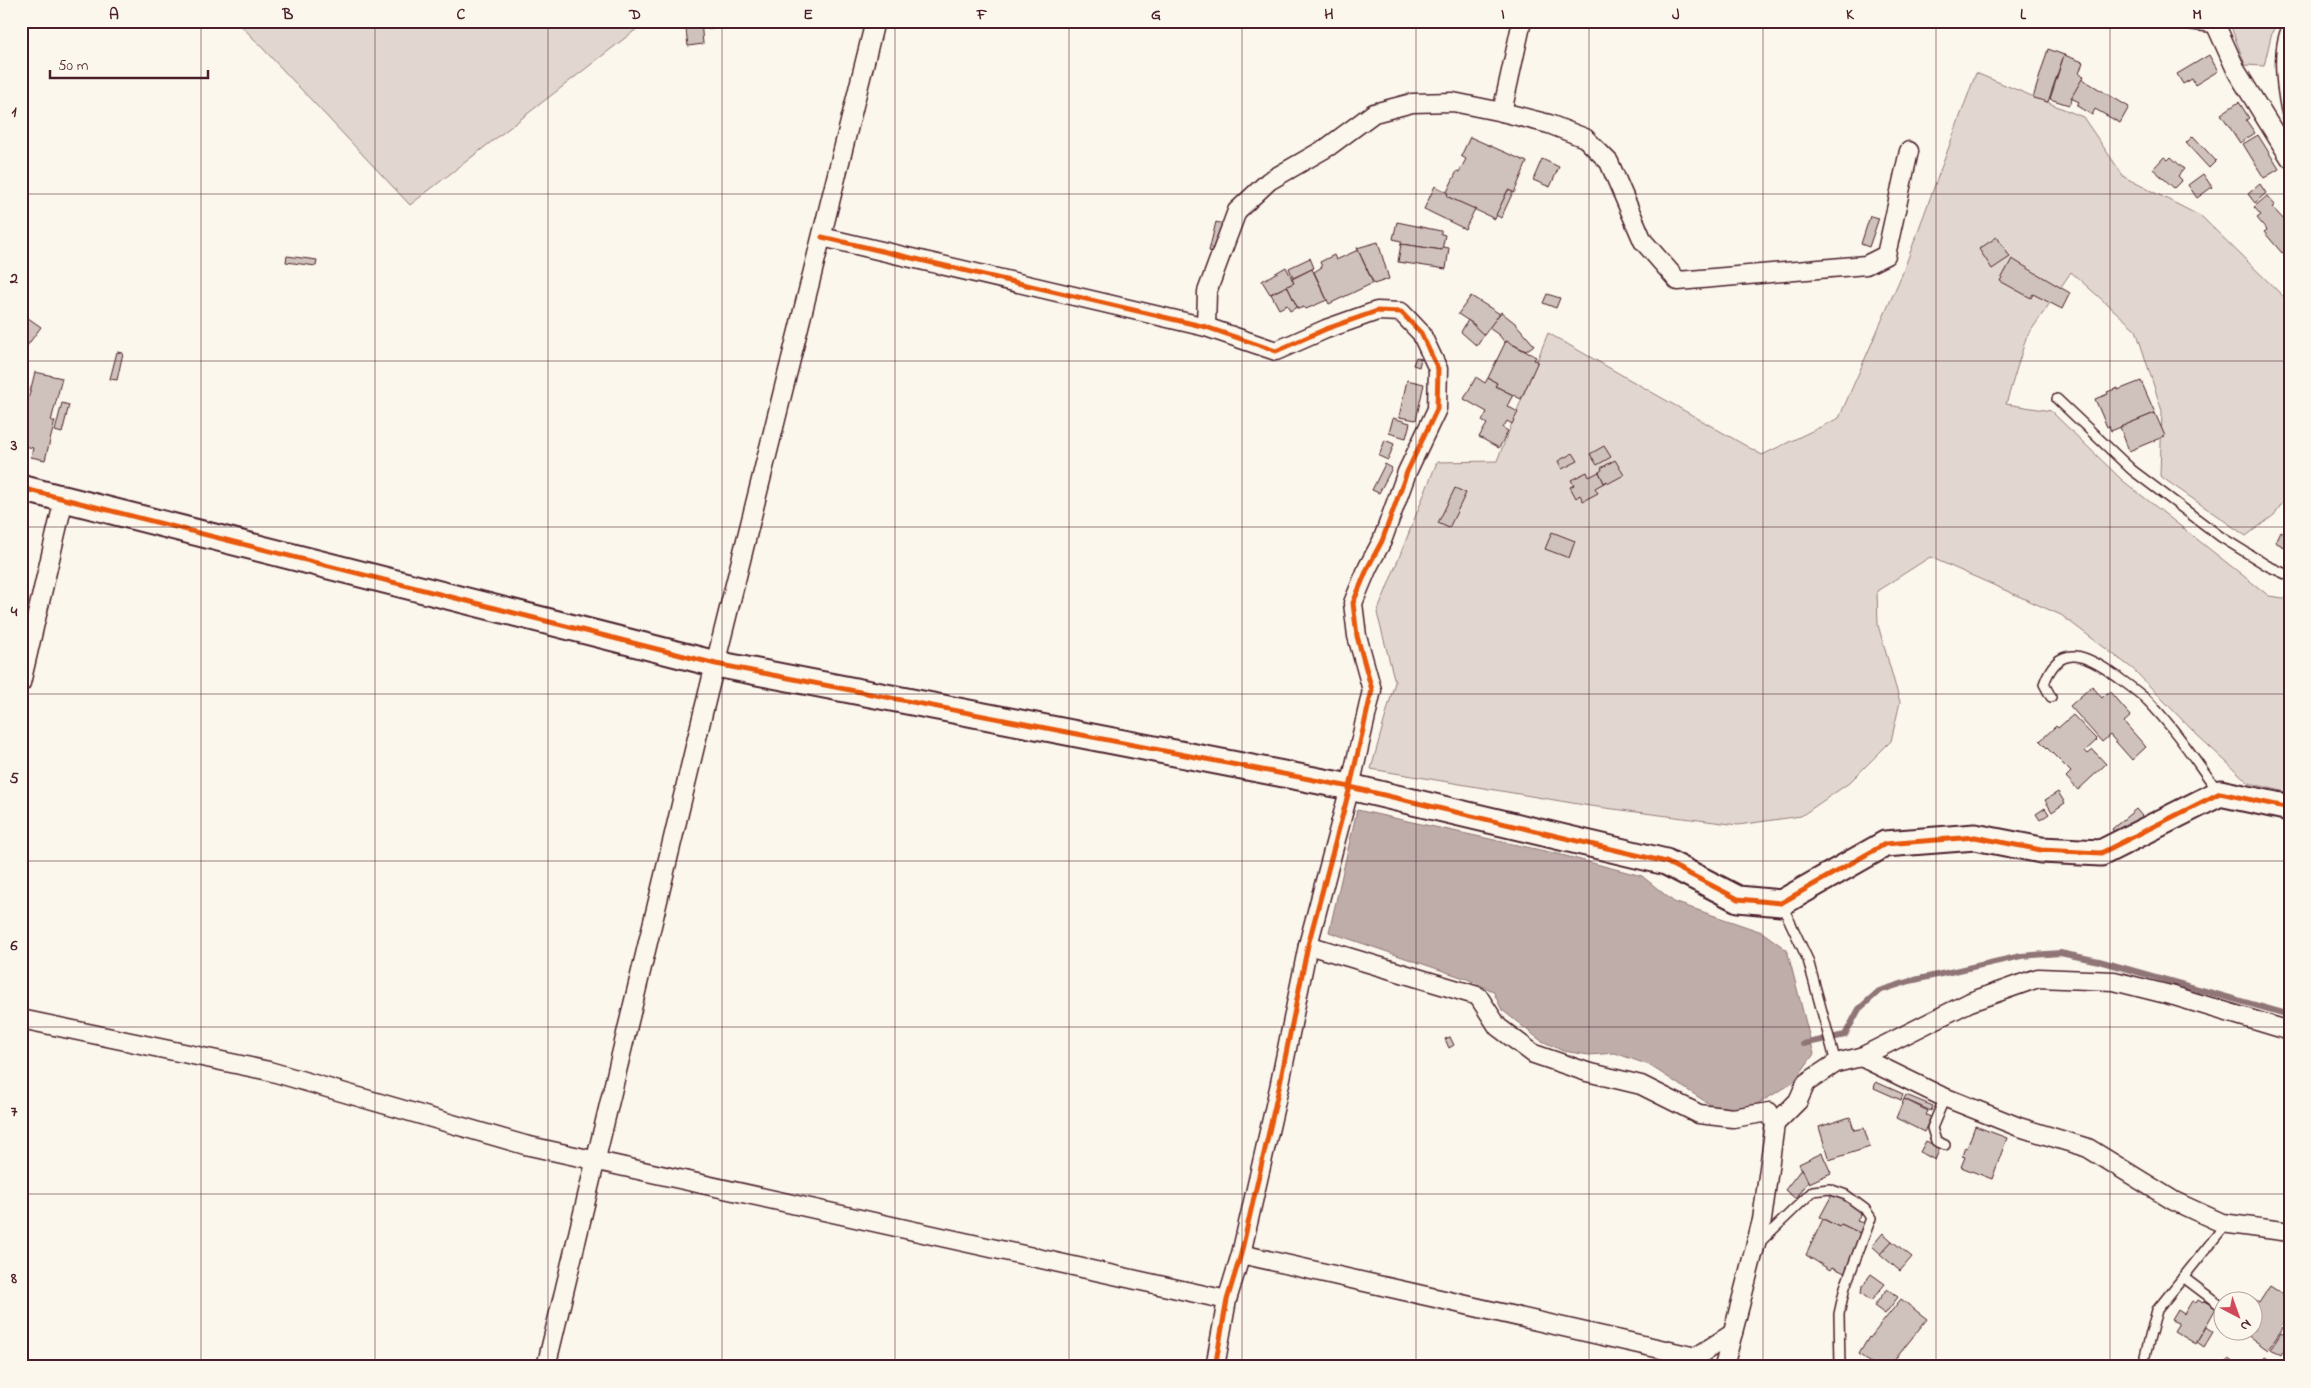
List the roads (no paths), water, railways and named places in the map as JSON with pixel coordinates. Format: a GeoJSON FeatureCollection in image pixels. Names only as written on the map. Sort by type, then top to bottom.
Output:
{"type":"FeatureCollection","features":[{"type":"Feature","properties":{"kind":"street"},"geometry":{"type":"LineString","coordinates":[[546,1367],[594,1161],[874,21]]}},
{"type":"Feature","properties":{"kind":"street"},"geometry":{"type":"LineString","coordinates":[[1502,112],[1522,21]]}},
{"type":"Feature","properties":{"kind":"street"},"geometry":{"type":"LineString","coordinates":[[2216,25],[2237,72],[2290,158]]}},
{"type":"Feature","properties":{"kind":"street"},"geometry":{"type":"LineString","coordinates":[[1206,327],[1207,292],[1237,211],[1269,181],[1328,147],[1374,113],[1412,103],[1453,102],[1549,124],[1585,138],[1609,162],[1643,241],[1678,282],[1866,265],[1886,256],[1909,151]]}},
{"type":"Feature","properties":{"kind":"street"},"geometry":{"type":"LineString","coordinates":[[822,238],[1206,327],[1276,351],[1326,329],[1377,311],[1401,312],[1420,332],[1438,368],[1438,409],[1407,472],[1382,541],[1368,567],[1353,603],[1356,636],[1372,690],[1350,787],[1308,945],[1279,1088],[1241,1254],[1227,1300],[1215,1367]]}},
{"type":"Feature","properties":{"kind":"street"},"geometry":{"type":"LineString","coordinates":[[21,488],[716,664],[1350,787],[1666,862],[1738,899],[1781,904],[1885,844],[1975,837],[2041,850],[2101,853],[2220,793],[2288,809]]}},
{"type":"Feature","properties":{"kind":"street"},"geometry":{"type":"LineString","coordinates":[[21,683],[64,499]]}},
{"type":"Feature","properties":{"kind":"street"},"geometry":{"type":"LineString","coordinates":[[1308,945],[1478,996],[1498,1027],[1534,1054],[1587,1072],[1641,1085],[1699,1114],[1733,1118],[1769,1112],[1775,1124],[1762,1220],[1724,1367]]}},
{"type":"Feature","properties":{"kind":"street"},"geometry":{"type":"LineString","coordinates":[[1775,1124],[1798,1101],[1806,1083],[1836,1062],[1861,1057],[1970,1002],[2038,978],[2114,981],[2184,999],[2290,1031]]}},
{"type":"Feature","properties":{"kind":"street"},"geometry":{"type":"LineString","coordinates":[[21,1019],[269,1071],[525,1145],[1227,1300]]}},
{"type":"Feature","properties":{"kind":"street"},"geometry":{"type":"LineString","coordinates":[[1861,1057],[1945,1097],[2019,1127],[2088,1148],[2174,1201],[2226,1224],[2290,1232]]}},
{"type":"Feature","properties":{"kind":"street"},"geometry":{"type":"LineString","coordinates":[[1241,1254],[1696,1357],[1733,1333]]}},
{"type":"Feature","properties":{"kind":"lane"},"geometry":{"type":"LineString","coordinates":[[2160,21],[2216,25]]}},
{"type":"Feature","properties":{"kind":"lane"},"geometry":{"type":"LineString","coordinates":[[2290,22],[2280,57],[2285,111],[2290,129]]}},
{"type":"Feature","properties":{"kind":"lane"},"geometry":{"type":"LineString","coordinates":[[2057,399],[2132,470],[2221,537],[2268,566],[2290,576]]}},
{"type":"Feature","properties":{"kind":"lane"},"geometry":{"type":"LineString","coordinates":[[2051,697],[2044,684],[2049,668],[2061,658],[2076,655],[2096,662],[2148,701],[2220,793]]}},
{"type":"Feature","properties":{"kind":"lane"},"geometry":{"type":"LineString","coordinates":[[1781,904],[1808,960],[1836,1062]]}},
{"type":"Feature","properties":{"kind":"lane"},"geometry":{"type":"LineString","coordinates":[[1945,1097],[1932,1128],[1936,1140],[1945,1145]]}},
{"type":"Feature","properties":{"kind":"lane"},"geometry":{"type":"LineString","coordinates":[[1756,1246],[1813,1191],[1829,1189],[1846,1195],[1865,1209],[1870,1218],[1852,1262],[1840,1314],[1840,1367]]}},
{"type":"Feature","properties":{"kind":"lane"},"geometry":{"type":"LineString","coordinates":[[2145,1356],[2157,1310],[2226,1224]]}},
{"type":"Feature","properties":{"kind":"lane"},"geometry":{"type":"LineString","coordinates":[[2183,1277],[2214,1300]]}},
{"type":"Feature","properties":{"kind":"waterway"},"geometry":{"type":"LineString","coordinates":[[1803,1044],[1845,1035],[1859,1009],[1879,991],[1910,981],[2021,956],[2060,953],[2099,961],[2290,1015]]}}]}
